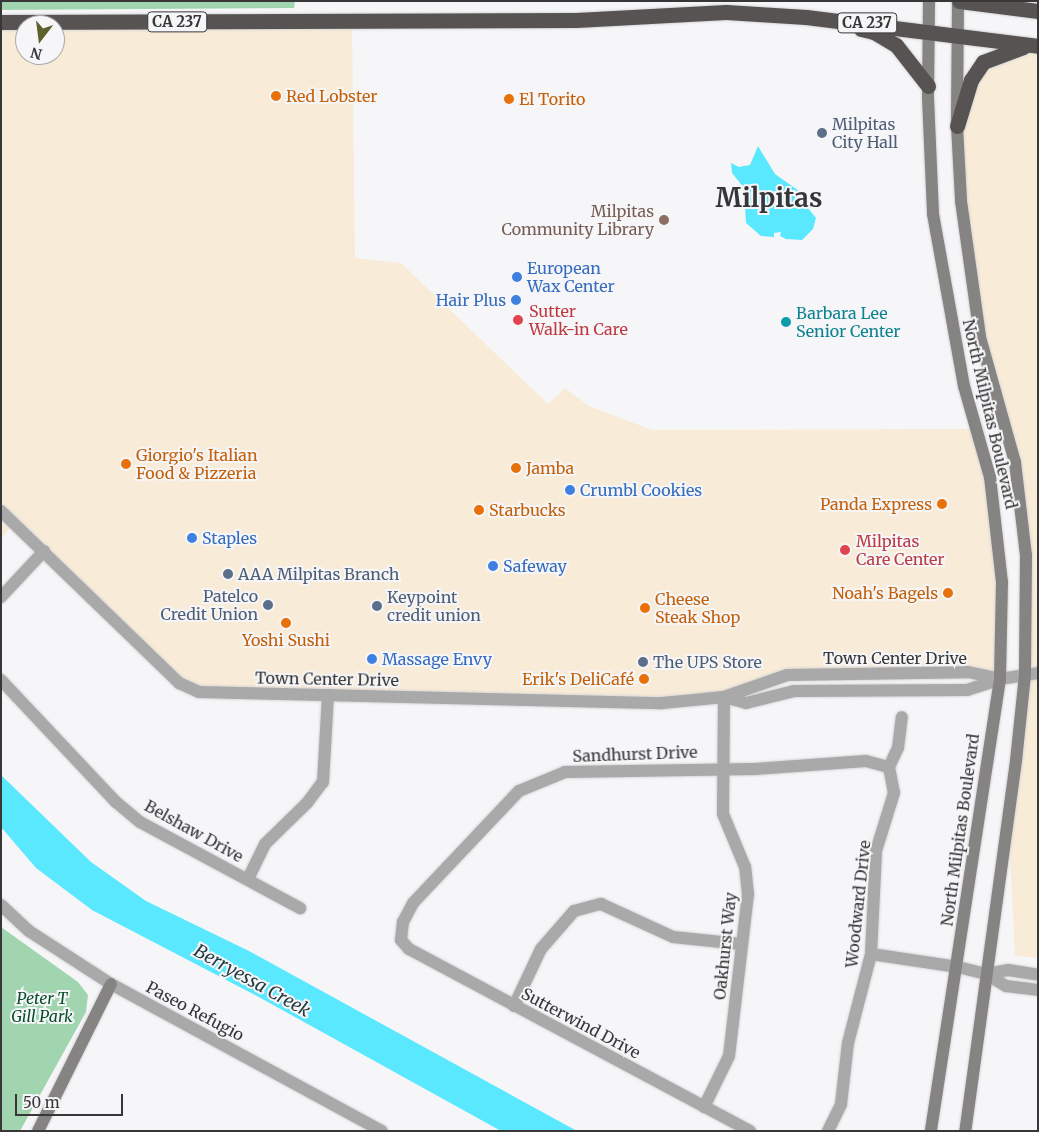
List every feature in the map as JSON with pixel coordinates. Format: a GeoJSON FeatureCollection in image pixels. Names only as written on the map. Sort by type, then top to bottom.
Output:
{"type":"FeatureCollection","features":[{"type":"Feature","properties":{"kind":"highway"},"geometry":{"type":"LineString","coordinates":[[959,1],[1038,11]]}},
{"type":"Feature","properties":{"kind":"highway","name":"CA 237"},"geometry":{"type":"LineString","coordinates":[[1,22],[576,20],[726,12],[806,16],[928,30],[1034,45]]}},
{"type":"Feature","properties":{"kind":"highway"},"geometry":{"type":"LineString","coordinates":[[806,16],[874,32],[900,50],[928,86]]}},
{"type":"Feature","properties":{"kind":"highway"},"geometry":{"type":"LineString","coordinates":[[957,126],[971,80],[983,62],[1034,45]]}},
{"type":"Feature","properties":{"kind":"main road","name":"North Milpitas Boulevard"},"geometry":{"type":"LineString","coordinates":[[929,1],[928,86],[933,214],[940,264],[963,379],[990,477],[998,519],[1002,582],[1000,679],[975,826],[958,967],[931,1131]]}},
{"type":"Feature","properties":{"kind":"main road","name":"North Milpitas Boulevard"},"geometry":{"type":"LineString","coordinates":[[959,1],[956,34],[957,126],[961,201],[980,337],[1015,462],[1026,555],[1031,674],[1016,761],[965,1131]]}},
{"type":"Feature","properties":{"kind":"main road"},"geometry":{"type":"LineString","coordinates":[[38,1131],[111,984]]}},
{"type":"Feature","properties":{"kind":"street","name":"Town Center Drive"},"geometry":{"type":"LineString","coordinates":[[1,511],[179,683],[199,692],[662,703],[724,697],[787,675],[968,672],[1000,679]]}},
{"type":"Feature","properties":{"kind":"street"},"geometry":{"type":"LineString","coordinates":[[1,597],[44,551]]}},
{"type":"Feature","properties":{"kind":"street"},"geometry":{"type":"LineString","coordinates":[[1000,679],[1031,674]]}},
{"type":"Feature","properties":{"kind":"street","name":"Town Center Drive"},"geometry":{"type":"LineString","coordinates":[[724,697],[746,703],[794,691],[967,690],[1000,679]]}},
{"type":"Feature","properties":{"kind":"street","name":"Belshaw Drive"},"geometry":{"type":"LineString","coordinates":[[1,680],[116,802],[133,816],[300,908]]}},
{"type":"Feature","properties":{"kind":"street"},"geometry":{"type":"LineString","coordinates":[[248,879],[265,844],[307,803],[323,782],[328,695]]}},
{"type":"Feature","properties":{"kind":"street","name":"Oakhurst Way"},"geometry":{"type":"LineString","coordinates":[[704,1107],[730,1056],[748,894],[745,867],[723,814],[721,768],[724,697]]}},
{"type":"Feature","properties":{"kind":"street"},"geometry":{"type":"LineString","coordinates":[[889,767],[898,748],[902,717]]}},
{"type":"Feature","properties":{"kind":"street","name":"Sandhurst Drive"},"geometry":{"type":"LineString","coordinates":[[400,940],[403,922],[413,903],[519,792],[565,772],[721,768],[755,769],[866,761],[889,767]]}},
{"type":"Feature","properties":{"kind":"street","name":"Woodward Drive"},"geometry":{"type":"LineString","coordinates":[[828,1131],[841,1104],[848,1042],[871,954],[876,851],[894,793],[889,767]]}},
{"type":"Feature","properties":{"kind":"street"},"geometry":{"type":"LineString","coordinates":[[514,1006],[541,949],[574,911],[601,904],[673,938],[741,944]]}},
{"type":"Feature","properties":{"kind":"street","name":"Paseo Refugio"},"geometry":{"type":"LineString","coordinates":[[1,905],[28,930],[111,984],[382,1131]]}},
{"type":"Feature","properties":{"kind":"street","name":"Sutterwind Drive"},"geometry":{"type":"LineString","coordinates":[[400,940],[409,949],[750,1131]]}},
{"type":"Feature","properties":{"kind":"street"},"geometry":{"type":"LineString","coordinates":[[871,954],[958,967],[986,974],[1006,986],[1038,990]]}},
{"type":"Feature","properties":{"kind":"street"},"geometry":{"type":"LineString","coordinates":[[986,974],[1008,970],[1038,975]]}},
{"type":"Feature","properties":{"kind":"shaded area"},"geometry":{"type":"Polygon","coordinates":[[[352,21],[355,258],[401,263],[548,404],[565,388],[589,406],[652,430],[977,429],[998,519],[1000,679],[787,675],[724,697],[222,694],[179,683],[14,523],[1,539],[1,22],[15,22],[15,65],[65,65],[65,22],[352,21]]]}},
{"type":"Feature","properties":{"kind":"shaded area"},"geometry":{"type":"Polygon","coordinates":[[[1038,47],[1038,958],[1015,956],[1008,816],[1016,761],[1026,555],[961,201],[964,98],[983,62],[1038,47]]]}},
{"type":"Feature","properties":{"kind":"green space"},"geometry":{"type":"Polygon","coordinates":[[[1,1],[295,1],[294,8],[1,10],[1,1]]]}},
{"type":"Feature","properties":{"kind":"green space","name":"Peter T Gill Park"},"geometry":{"type":"Polygon","coordinates":[[[1,927],[78,982],[88,995],[86,1012],[20,1131],[1,1131],[1,927]]]}},
{"type":"Feature","properties":{"kind":"water"},"geometry":{"type":"Polygon","coordinates":[[[758,146],[775,174],[806,196],[805,201],[794,200],[794,206],[808,208],[816,218],[813,229],[802,240],[786,239],[780,236],[781,232],[774,233],[774,237],[761,236],[746,223],[744,188],[732,173],[731,163],[739,167],[750,165],[758,146]]]}},
{"type":"Feature","properties":{"kind":"water","name":"Berryessa Creek"},"geometry":{"type":"Polygon","coordinates":[[[1,775],[91,862],[146,901],[249,951],[577,1131],[501,1131],[257,996],[92,910],[36,868],[1,827],[1,775]]]}},
{"type":"Feature","properties":{"kind":"place","name":"Red Lobster"},"geometry":{"type":"Point","coordinates":[276,96]}},
{"type":"Feature","properties":{"kind":"place","name":"El Torito"},"geometry":{"type":"Point","coordinates":[509,99]}},
{"type":"Feature","properties":{"kind":"place","name":"Milpitas City Hall"},"geometry":{"type":"Point","coordinates":[822,133]}},
{"type":"Feature","properties":{"kind":"place","name":"Milpitas Community Library"},"geometry":{"type":"Point","coordinates":[664,220]}},
{"type":"Feature","properties":{"kind":"place","name":"European Wax Center"},"geometry":{"type":"Point","coordinates":[517,277]}},
{"type":"Feature","properties":{"kind":"place","name":"Hair Plus"},"geometry":{"type":"Point","coordinates":[516,300]}},
{"type":"Feature","properties":{"kind":"place","name":"Sutter Walk-in Care"},"geometry":{"type":"Point","coordinates":[518,320]}},
{"type":"Feature","properties":{"kind":"place","name":"Barbara Lee Senior Center"},"geometry":{"type":"Point","coordinates":[786,322]}},
{"type":"Feature","properties":{"kind":"place","name":"Giorgio's Italian Food & Pizzeria"},"geometry":{"type":"Point","coordinates":[126,464]}},
{"type":"Feature","properties":{"kind":"place","name":"Jamba"},"geometry":{"type":"Point","coordinates":[516,468]}},
{"type":"Feature","properties":{"kind":"place","name":"Crumbl Cookies"},"geometry":{"type":"Point","coordinates":[570,490]}},
{"type":"Feature","properties":{"kind":"place","name":"Panda Express"},"geometry":{"type":"Point","coordinates":[942,504]}},
{"type":"Feature","properties":{"kind":"place","name":"Starbucks"},"geometry":{"type":"Point","coordinates":[479,510]}},
{"type":"Feature","properties":{"kind":"place","name":"Staples"},"geometry":{"type":"Point","coordinates":[192,538]}},
{"type":"Feature","properties":{"kind":"place","name":"Milpitas Care Center"},"geometry":{"type":"Point","coordinates":[845,550]}},
{"type":"Feature","properties":{"kind":"place","name":"Safeway"},"geometry":{"type":"Point","coordinates":[493,566]}},
{"type":"Feature","properties":{"kind":"place","name":"AAA Milpitas Branch"},"geometry":{"type":"Point","coordinates":[228,574]}},
{"type":"Feature","properties":{"kind":"place","name":"Noah's Bagels"},"geometry":{"type":"Point","coordinates":[948,593]}},
{"type":"Feature","properties":{"kind":"place","name":"Patelco Credit Union"},"geometry":{"type":"Point","coordinates":[268,605]}},
{"type":"Feature","properties":{"kind":"place","name":"Keypoint credit union"},"geometry":{"type":"Point","coordinates":[377,606]}},
{"type":"Feature","properties":{"kind":"place","name":"Cheese Steak Shop"},"geometry":{"type":"Point","coordinates":[645,608]}},
{"type":"Feature","properties":{"kind":"place","name":"Yoshi Sushi"},"geometry":{"type":"Point","coordinates":[286,623]}},
{"type":"Feature","properties":{"kind":"place","name":"Massage Envy"},"geometry":{"type":"Point","coordinates":[372,659]}},
{"type":"Feature","properties":{"kind":"place","name":"The UPS Store"},"geometry":{"type":"Point","coordinates":[643,662]}},
{"type":"Feature","properties":{"kind":"place","name":"Erik's DeliCafé"},"geometry":{"type":"Point","coordinates":[644,679]}},
{"type":"Feature","properties":{"kind":"district","name":"Milpitas"},"geometry":{"type":"Point","coordinates":[769,198]}}]}
